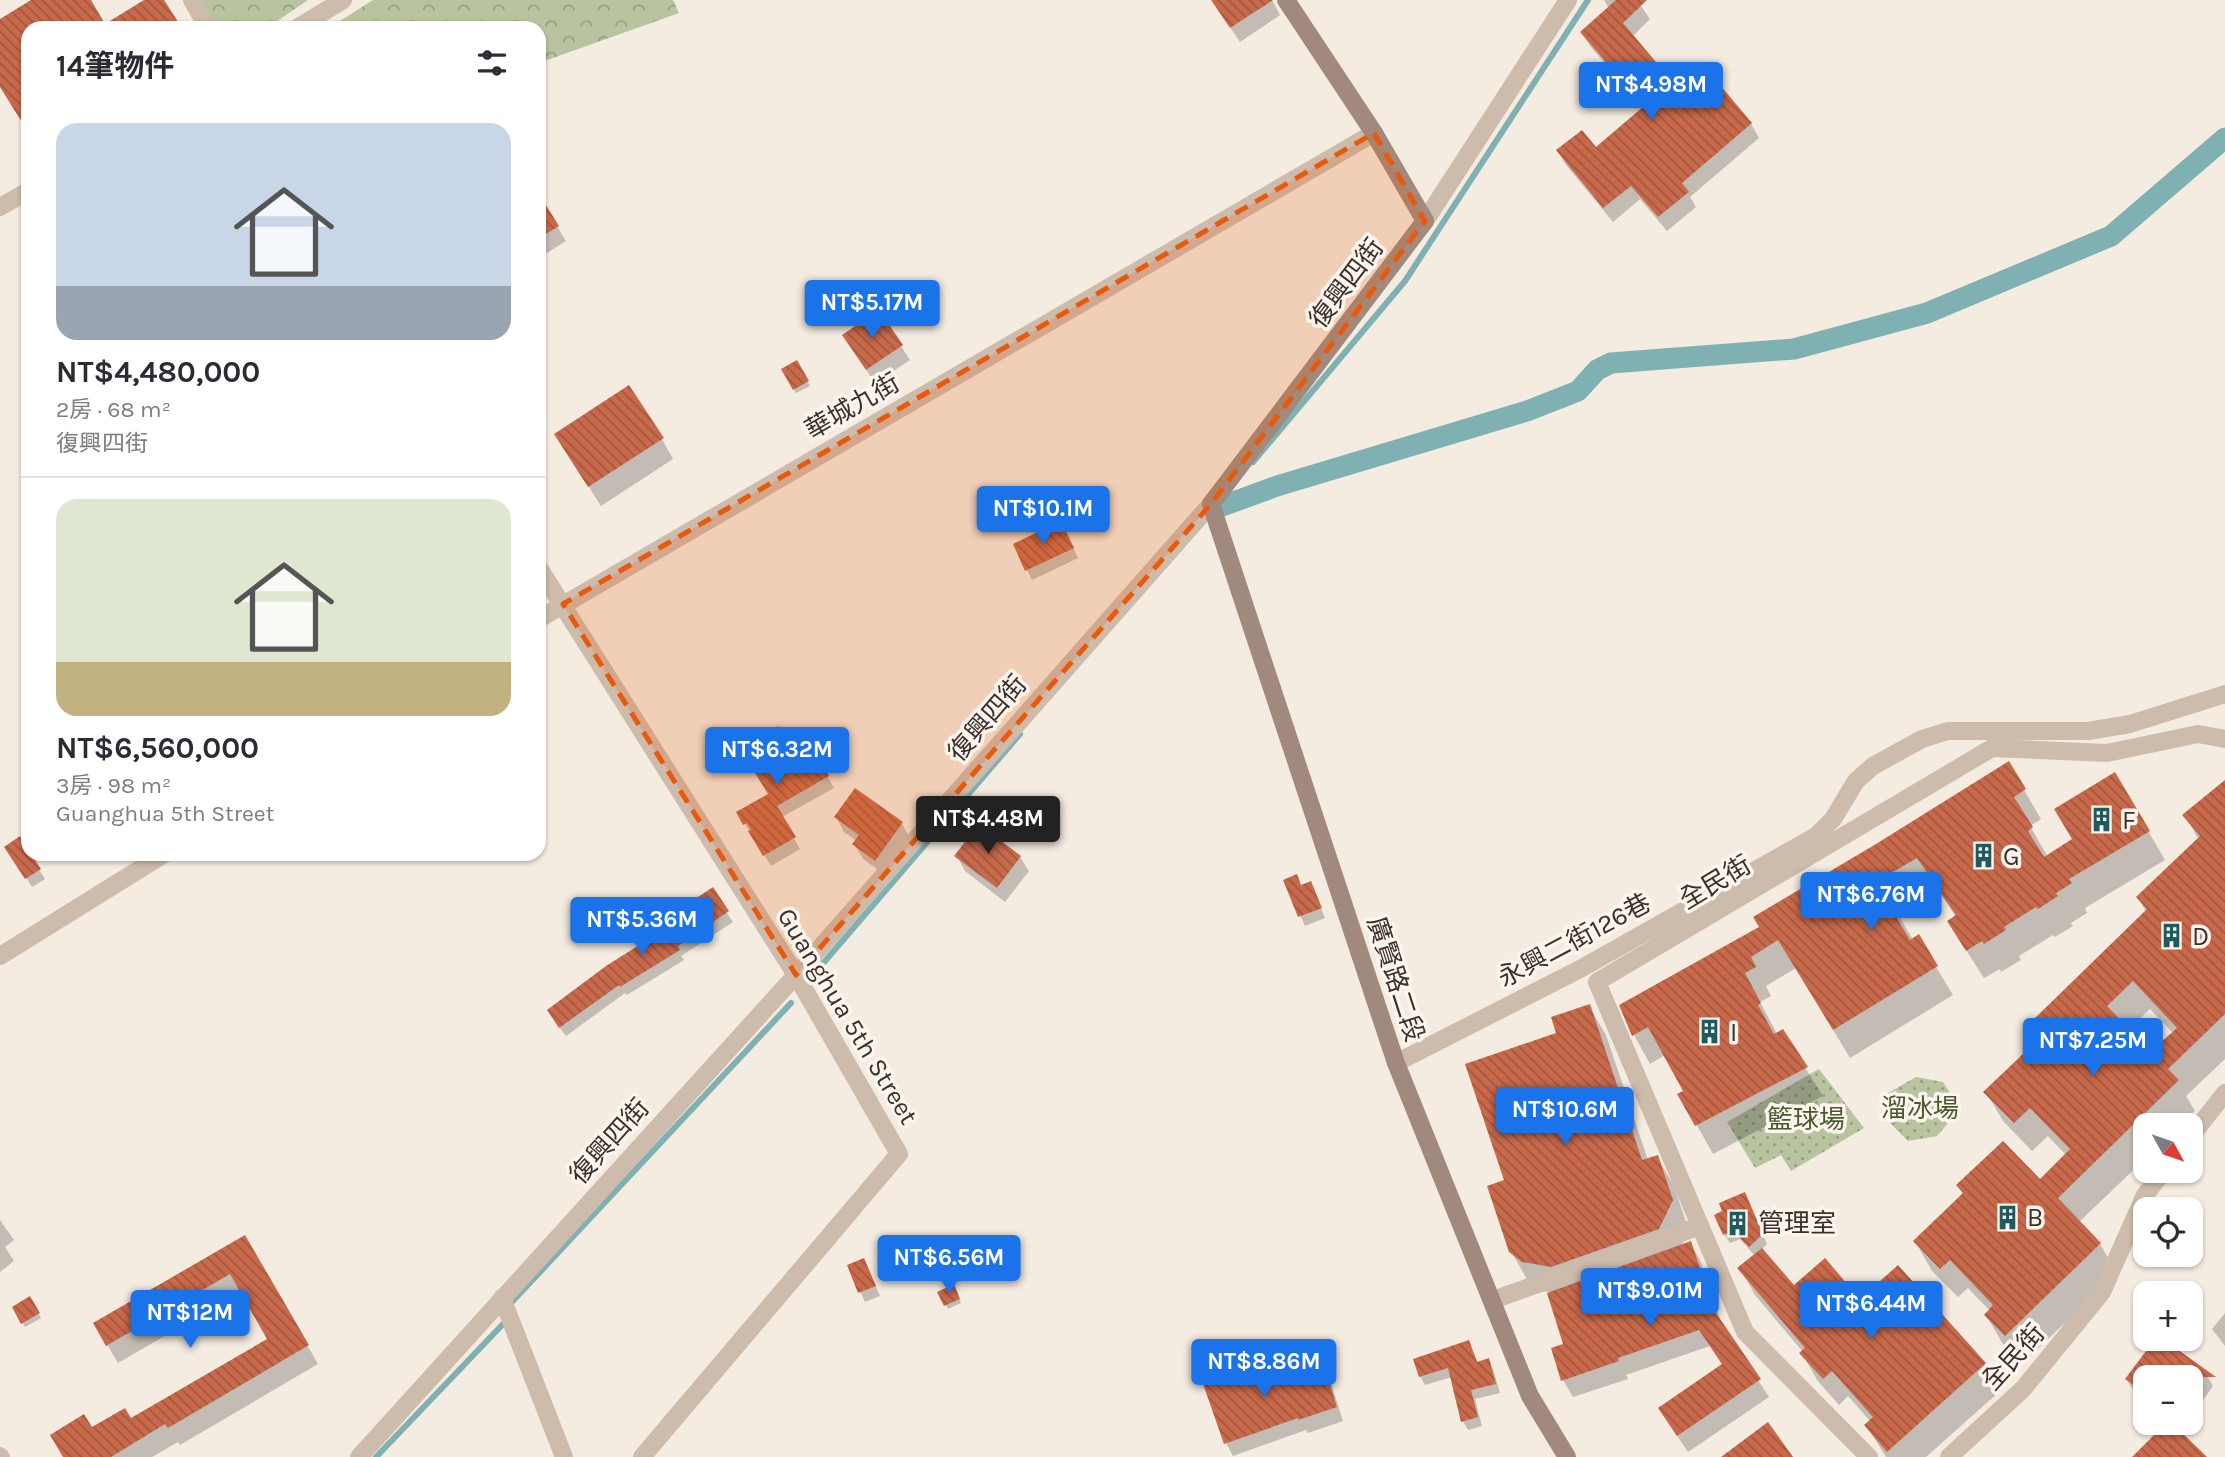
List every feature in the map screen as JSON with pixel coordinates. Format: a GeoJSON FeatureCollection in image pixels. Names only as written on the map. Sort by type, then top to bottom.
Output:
{"type":"FeatureCollection","features":[{"type":"Feature","properties":{"kind":"street"},"geometry":{"type":"LineString","coordinates":[[192,0],[204,21]]}},
{"type":"Feature","properties":{"kind":"street"},"geometry":{"type":"LineString","coordinates":[[309,21],[343,0]]}},
{"type":"Feature","properties":{"kind":"street"},"geometry":{"type":"LineString","coordinates":[[1286,0],[1374,133],[1425,221]]}},
{"type":"Feature","properties":{"kind":"street","name":"復興四街"},"geometry":{"type":"LineString","coordinates":[[359,1457],[796,975],[1211,504],[1425,221],[1568,0]]}},
{"type":"Feature","properties":{"kind":"street","name":"華城九街"},"geometry":{"type":"LineString","coordinates":[[546,615],[1374,133]]}},
{"type":"Feature","properties":{"kind":"street"},"geometry":{"type":"LineString","coordinates":[[0,208],[21,195]]}},
{"type":"Feature","properties":{"kind":"street","name":"廣賢路二段"},"geometry":{"type":"LineString","coordinates":[[1211,504],[1396,1063],[1530,1396],[1567,1457]]}},
{"type":"Feature","properties":{"kind":"street","name":"Guanghua 5th Street"},"geometry":{"type":"LineString","coordinates":[[546,578],[796,975],[899,1154],[642,1457]]}},
{"type":"Feature","properties":{"kind":"street","name":"永興二街126巷"},"geometry":{"type":"LineString","coordinates":[[1396,1063],[1583,968],[1816,836],[1833,819],[1856,781],[1872,766],[1922,739],[1948,732],[2088,731],[2130,724],[2225,694]]}},
{"type":"Feature","properties":{"kind":"street","name":"全民街"},"geometry":{"type":"LineString","coordinates":[[1869,1457],[1745,1332],[1598,982],[1992,748],[2107,753],[2198,734],[2225,739]]}},
{"type":"Feature","properties":{"kind":"street"},"geometry":{"type":"LineString","coordinates":[[0,956],[153,861]]}},
{"type":"Feature","properties":{"kind":"street"},"geometry":{"type":"LineString","coordinates":[[2203,1121],[2225,1093]]}},
{"type":"Feature","properties":{"kind":"street","name":"全民街"},"geometry":{"type":"LineString","coordinates":[[1949,1457],[2023,1389],[2102,1292],[2145,1195],[2154,1183]]}},
{"type":"Feature","properties":{"kind":"street"},"geometry":{"type":"LineString","coordinates":[[1493,1300],[1700,1226]]}},
{"type":"Feature","properties":{"kind":"street"},"geometry":{"type":"LineString","coordinates":[[502,1298],[564,1457]]}},
{"type":"Feature","properties":{"kind":"highlighted area"},"geometry":{"type":"Polygon","coordinates":[[[1374,133],[1425,221],[1211,504],[796,975],[563,604],[1374,133]]]}},
{"type":"Feature","properties":{"kind":"green space"},"geometry":{"type":"Polygon","coordinates":[[[194,0],[308,0],[277,21],[207,21],[194,0]]]}},
{"type":"Feature","properties":{"kind":"green space"},"geometry":{"type":"Polygon","coordinates":[[[373,0],[673,0],[679,13],[546,60],[546,21],[340,21],[373,0]]]}},
{"type":"Feature","properties":{"kind":"green space","name":"籃球場"},"geometry":{"type":"Polygon","coordinates":[[[1819,1069],[1864,1128],[1791,1171],[1781,1155],[1755,1168],[1727,1122],[1819,1069]]]}},
{"type":"Feature","properties":{"kind":"green space","name":"溜冰場"},"geometry":{"type":"Polygon","coordinates":[[[1916,1077],[1943,1082],[1960,1109],[1937,1136],[1908,1141],[1889,1122],[1888,1093],[1916,1077]]]}},
{"type":"Feature","properties":{"kind":"building"},"geometry":{"type":"Polygon","coordinates":[[[31,0],[91,0],[103,21],[21,21],[21,121],[0,87],[0,19],[31,0]]]}},
{"type":"Feature","properties":{"kind":"building"},"geometry":{"type":"Polygon","coordinates":[[[144,0],[164,0],[178,21],[110,21],[144,0]]]}},
{"type":"Feature","properties":{"kind":"building"},"geometry":{"type":"Polygon","coordinates":[[[1211,0],[1273,0],[1230,28],[1211,0]]]}},
{"type":"Feature","properties":{"kind":"building"},"geometry":{"type":"Polygon","coordinates":[[[1616,0],[1647,0],[1623,23],[1678,88],[1704,66],[1752,123],[1682,183],[1689,192],[1658,217],[1631,186],[1603,208],[1556,150],[1582,130],[1596,147],[1644,106],[1580,32],[1616,0]]]}},
{"type":"Feature","properties":{"kind":"building"},"geometry":{"type":"Polygon","coordinates":[[[546,205],[559,226],[546,234],[546,205]]]}},
{"type":"Feature","properties":{"kind":"building"},"geometry":{"type":"Polygon","coordinates":[[[879,310],[903,345],[866,370],[842,335],[879,310]]]}},
{"type":"Feature","properties":{"kind":"building"},"geometry":{"type":"Polygon","coordinates":[[[797,360],[809,381],[793,390],[781,369],[797,360]]]}},
{"type":"Feature","properties":{"kind":"building"},"geometry":{"type":"Polygon","coordinates":[[[629,385],[664,438],[588,487],[554,434],[629,385]]]}},
{"type":"Feature","properties":{"kind":"building"},"geometry":{"type":"Polygon","coordinates":[[[1061,521],[1074,548],[1025,571],[1013,544],[1061,521]]]}},
{"type":"Feature","properties":{"kind":"building"},"geometry":{"type":"Polygon","coordinates":[[[778,726],[784,737],[790,733],[812,768],[821,763],[829,776],[777,806],[796,837],[763,856],[748,831],[751,830],[747,823],[743,825],[736,812],[768,794],[747,760],[752,758],[745,748],[778,726]]]}},
{"type":"Feature","properties":{"kind":"building"},"geometry":{"type":"Polygon","coordinates":[[[2009,761],[2026,789],[2014,797],[2033,827],[2028,831],[2044,857],[2072,839],[2054,809],[2115,772],[2150,831],[2069,879],[2072,883],[2056,893],[2058,896],[2004,927],[2006,930],[1984,944],[1982,941],[1966,951],[1947,921],[1956,915],[1917,858],[1879,880],[1897,910],[1893,912],[1910,940],[1919,934],[1938,966],[1833,1030],[1778,940],[1751,957],[1756,967],[1745,973],[1761,1003],[1758,1005],[1774,1034],[1783,1029],[1808,1067],[1695,1126],[1677,1094],[1683,1091],[1648,1027],[1632,1036],[1619,1005],[1759,927],[1753,917],[2009,761]]]}},
{"type":"Feature","properties":{"kind":"building"},"geometry":{"type":"Polygon","coordinates":[[[2225,780],[2225,1014],[2168,1069],[2179,1080],[2145,1113],[2133,1113],[2133,1125],[2058,1198],[2101,1243],[2005,1336],[1984,1315],[1993,1305],[1950,1260],[1940,1269],[1913,1241],[1963,1193],[1956,1185],[2003,1141],[2040,1179],[2070,1149],[2030,1108],[2014,1123],[1983,1092],[2045,1033],[2033,1020],[2147,909],[2136,897],[2200,836],[2182,815],[2225,780]],[[2133,981],[2107,1006],[2151,1051],[2177,1028],[2133,981]]]}},
{"type":"Feature","properties":{"kind":"building"},"geometry":{"type":"Polygon","coordinates":[[[855,788],[903,822],[875,861],[852,844],[859,835],[834,817],[855,788]]]}},
{"type":"Feature","properties":{"kind":"building"},"geometry":{"type":"Polygon","coordinates":[[[979,824],[1021,856],[997,888],[954,856],[979,824]]]}},
{"type":"Feature","properties":{"kind":"building"},"geometry":{"type":"Polygon","coordinates":[[[20,836],[21,861],[36,861],[41,869],[25,879],[4,847],[20,836]]]}},
{"type":"Feature","properties":{"kind":"building"},"geometry":{"type":"Polygon","coordinates":[[[1297,874],[1301,885],[1311,881],[1322,908],[1298,917],[1283,880],[1297,874]]]}},
{"type":"Feature","properties":{"kind":"building"},"geometry":{"type":"Polygon","coordinates":[[[713,887],[729,911],[678,946],[680,950],[620,987],[619,985],[559,1028],[547,1010],[606,966],[679,920],[674,913],[713,887]]]}},
{"type":"Feature","properties":{"kind":"building"},"geometry":{"type":"Polygon","coordinates":[[[1590,1004],[1642,1160],[1658,1155],[1673,1200],[1659,1229],[1551,1267],[1522,1262],[1509,1252],[1487,1186],[1504,1180],[1465,1064],[1556,1033],[1551,1017],[1590,1004]]]}},
{"type":"Feature","properties":{"kind":"building","name":"管理室"},"geometry":{"type":"Polygon","coordinates":[[[1745,1192],[1763,1234],[1749,1247],[1733,1231],[1723,1235],[1714,1215],[1722,1211],[1719,1203],[1745,1192]]]}},
{"type":"Feature","properties":{"kind":"building"},"geometry":{"type":"Polygon","coordinates":[[[245,1235],[309,1345],[168,1428],[165,1424],[111,1457],[63,1457],[50,1435],[84,1414],[92,1427],[125,1408],[131,1418],[267,1339],[230,1274],[106,1346],[93,1323],[245,1235]]]}},
{"type":"Feature","properties":{"kind":"building"},"geometry":{"type":"Polygon","coordinates":[[[1691,1241],[1714,1310],[1761,1379],[1677,1436],[1658,1408],[1722,1364],[1699,1330],[1561,1381],[1551,1348],[1563,1344],[1547,1293],[1691,1241]]]}},
{"type":"Feature","properties":{"kind":"building"},"geometry":{"type":"Polygon","coordinates":[[[1762,1248],[1794,1285],[1825,1258],[1860,1299],[1898,1265],[1986,1363],[1887,1452],[1864,1425],[1873,1417],[1832,1371],[1823,1379],[1799,1353],[1805,1348],[1737,1268],[1762,1248]]]}},
{"type":"Feature","properties":{"kind":"building"},"geometry":{"type":"Polygon","coordinates":[[[864,1258],[876,1286],[858,1293],[847,1265],[864,1258]]]}},
{"type":"Feature","properties":{"kind":"building"},"geometry":{"type":"Polygon","coordinates":[[[954,1284],[960,1299],[944,1306],[937,1292],[954,1284]]]}},
{"type":"Feature","properties":{"kind":"building"},"geometry":{"type":"Polygon","coordinates":[[[30,1296],[40,1313],[21,1324],[12,1307],[30,1296]]]}},
{"type":"Feature","properties":{"kind":"building"},"geometry":{"type":"Polygon","coordinates":[[[1469,1340],[1477,1362],[1489,1358],[1496,1384],[1471,1390],[1478,1417],[1461,1422],[1448,1368],[1419,1377],[1413,1359],[1469,1340]]]}},
{"type":"Feature","properties":{"kind":"building"},"geometry":{"type":"Polygon","coordinates":[[[2146,1351],[2180,1351],[2199,1365],[2136,1365],[2146,1351]]]}},
{"type":"Feature","properties":{"kind":"building"},"geometry":{"type":"Polygon","coordinates":[[[1269,1357],[1279,1385],[1326,1371],[1337,1407],[1224,1444],[1202,1381],[1269,1357]]]}},
{"type":"Feature","properties":{"kind":"building"},"geometry":{"type":"Polygon","coordinates":[[[2133,1368],[2133,1385],[2125,1379],[2133,1368]]]}},
{"type":"Feature","properties":{"kind":"building"},"geometry":{"type":"Polygon","coordinates":[[[2203,1368],[2216,1377],[2203,1377],[2203,1368]]]}},
{"type":"Feature","properties":{"kind":"building"},"geometry":{"type":"Polygon","coordinates":[[[1768,1422],[1793,1457],[1721,1457],[1768,1422]]]}},
{"type":"Feature","properties":{"kind":"building"},"geometry":{"type":"Polygon","coordinates":[[[2154,1435],[2184,1435],[2207,1457],[2132,1457],[2154,1435]]]}},
{"type":"Feature","properties":{"kind":"waterway"},"geometry":{"type":"LineString","coordinates":[[1253,462],[1405,281],[1588,0]]}},
{"type":"Feature","properties":{"kind":"waterway"},"geometry":{"type":"LineString","coordinates":[[1214,509],[1277,486],[1527,411],[1578,391],[1597,370],[1611,363],[1794,349],[1927,313],[2111,236],[2225,138]]}},
{"type":"Feature","properties":{"kind":"waterway"},"geometry":{"type":"LineString","coordinates":[[813,975],[1020,734]]}},
{"type":"Feature","properties":{"kind":"waterway"},"geometry":{"type":"LineString","coordinates":[[511,1303],[791,1003]]}},
{"type":"Feature","properties":{"kind":"waterway"},"geometry":{"type":"LineString","coordinates":[[376,1457],[504,1323]]}},
{"type":"Feature","properties":{"kind":"place","name":"F"},"geometry":{"type":"Point","coordinates":[2102,820]}},
{"type":"Feature","properties":{"kind":"place","name":"G"},"geometry":{"type":"Point","coordinates":[1983,856]}},
{"type":"Feature","properties":{"kind":"place","name":"D"},"geometry":{"type":"Point","coordinates":[2172,936]}},
{"type":"Feature","properties":{"kind":"place","name":"I"},"geometry":{"type":"Point","coordinates":[1710,1032]}},
{"type":"Feature","properties":{"kind":"place","name":"B"},"geometry":{"type":"Point","coordinates":[2007,1217]}},
{"type":"Feature","properties":{"kind":"place","name":"管理室"},"geometry":{"type":"Point","coordinates":[1738,1223]}}]}
